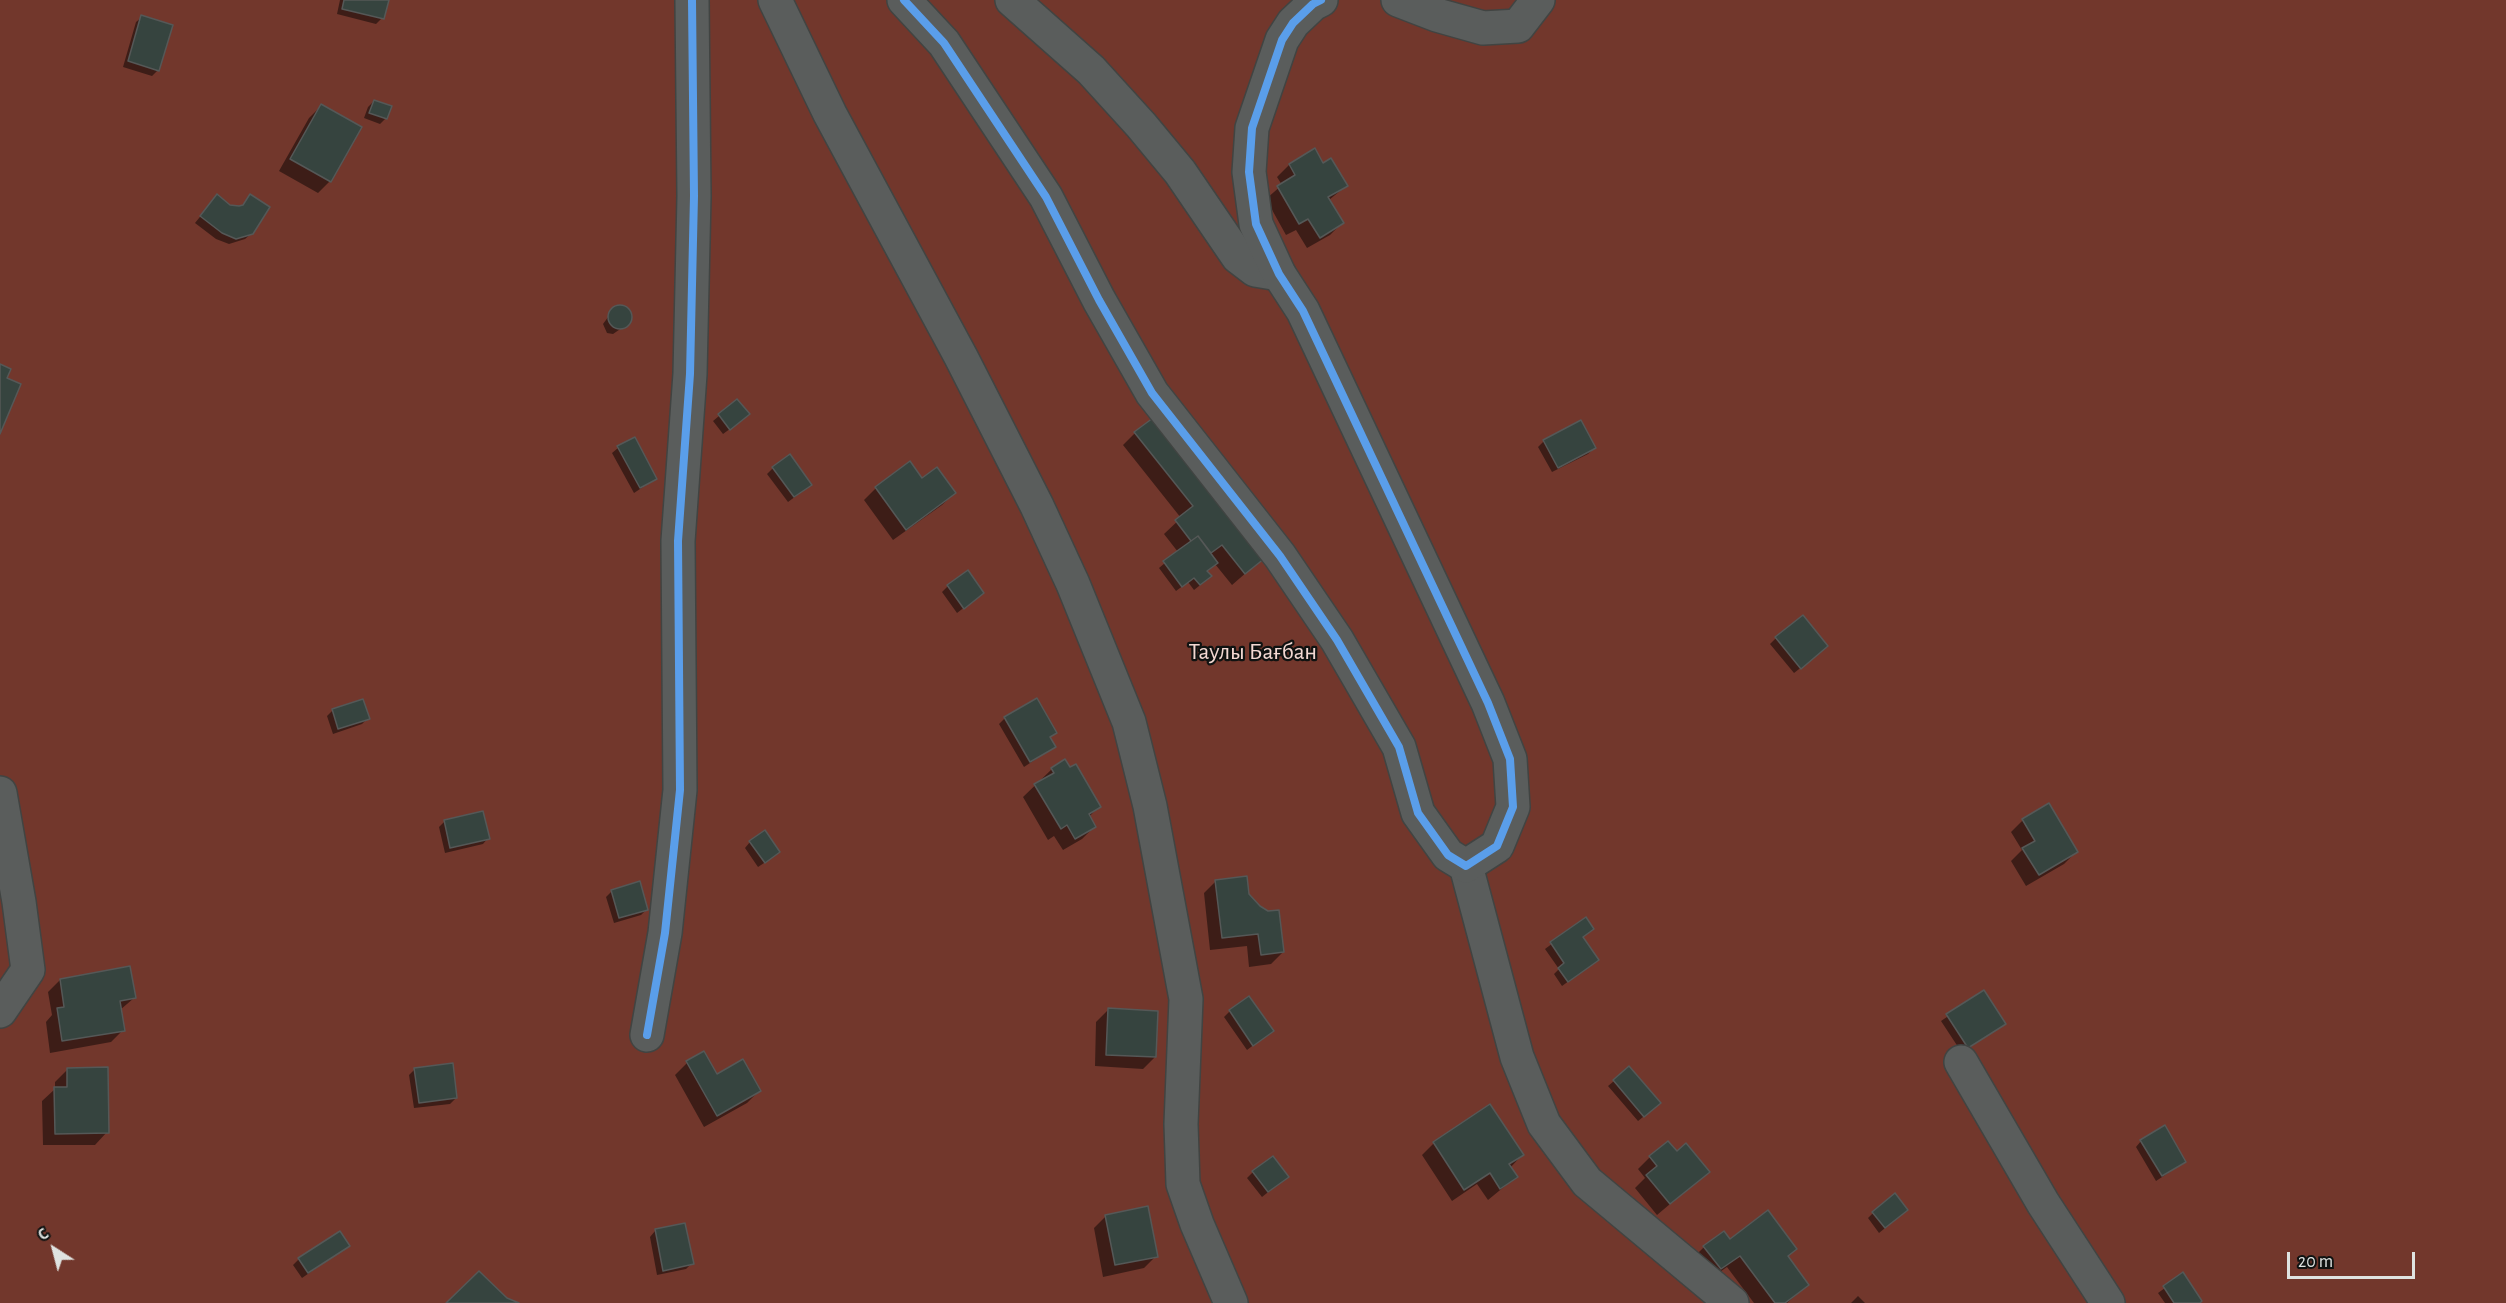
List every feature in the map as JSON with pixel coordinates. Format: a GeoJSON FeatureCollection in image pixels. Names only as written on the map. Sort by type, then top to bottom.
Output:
{"type":"FeatureCollection","features":[{"type":"Feature","properties":{"kind":"street"},"geometry":{"type":"LineString","coordinates":[[647,1035],[665,933],[680,790],[678,541],[690,374],[694,196],[692,0]]}},
{"type":"Feature","properties":{"kind":"street"},"geometry":{"type":"LineString","coordinates":[[775,0],[830,114],[961,357],[1037,506],[1077,594],[1128,722],[1150,806],[1186,999],[1181,1124],[1183,1184],[1230,1303]]}},
{"type":"Feature","properties":{"kind":"street"},"geometry":{"type":"LineString","coordinates":[[904,0],[944,43],[1046,197],[1099,300],[1152,393],[1280,556],[1337,640],[1399,747],[1418,813],[1448,855],[1466,866],[1517,1057],[1544,1124],[1587,1182],[1732,1303]]}},
{"type":"Feature","properties":{"kind":"street"},"geometry":{"type":"LineString","coordinates":[[1012,0],[1092,70],[1141,125],[1180,172],[1238,256],[1255,270],[1279,274]]}},
{"type":"Feature","properties":{"kind":"street"},"geometry":{"type":"LineString","coordinates":[[1321,0],[1313,4],[1293,23],[1282,40],[1252,128],[1249,172],[1256,224],[1279,274],[1303,311],[1488,703],[1510,759],[1513,807],[1497,846],[1466,866]]}},
{"type":"Feature","properties":{"kind":"street"},"geometry":{"type":"LineString","coordinates":[[1398,0],[1437,15],[1483,28],[1518,26],[1538,0]]}},
{"type":"Feature","properties":{"kind":"street"},"geometry":{"type":"LineString","coordinates":[[0,793],[20,902],[28,970],[0,1011]]}},
{"type":"Feature","properties":{"kind":"street"},"geometry":{"type":"LineString","coordinates":[[1962,1062],[2043,1203],[2108,1303]]}},
{"type":"Feature","properties":{"kind":"green space","name":"Таулы Бағбан"},"geometry":{"type":"Polygon","coordinates":[[[0,0],[2506,0],[2506,1303],[0,1303],[0,0]]]}},
{"type":"Feature","properties":{"kind":"building"},"geometry":{"type":"Polygon","coordinates":[[[344,0],[389,0],[384,19],[342,9],[344,0]]]}},
{"type":"Feature","properties":{"kind":"building"},"geometry":{"type":"Polygon","coordinates":[[[141,15],[173,25],[159,71],[128,61],[141,15]]]}},
{"type":"Feature","properties":{"kind":"building"},"geometry":{"type":"Polygon","coordinates":[[[374,100],[392,106],[387,119],[369,113],[374,100]]]}},
{"type":"Feature","properties":{"kind":"building"},"geometry":{"type":"Polygon","coordinates":[[[321,104],[362,127],[331,182],[290,159],[321,104]]]}},
{"type":"Feature","properties":{"kind":"building"},"geometry":{"type":"Polygon","coordinates":[[[1315,148],[1323,163],[1331,158],[1348,186],[1328,197],[1344,223],[1320,238],[1308,219],[1299,224],[1277,186],[1295,175],[1289,164],[1315,148]]]}},
{"type":"Feature","properties":{"kind":"building"},"geometry":{"type":"Polygon","coordinates":[[[217,194],[230,205],[239,206],[243,205],[250,194],[270,207],[253,234],[236,239],[222,233],[200,216],[217,194]]]}},
{"type":"Feature","properties":{"kind":"building"},"geometry":{"type":"Polygon","coordinates":[[[620,305],[625,306],[631,312],[631,322],[625,328],[620,329],[615,328],[609,322],[608,317],[609,312],[615,306],[620,305]]]}},
{"type":"Feature","properties":{"kind":"building"},"geometry":{"type":"Polygon","coordinates":[[[0,364],[11,369],[7,378],[21,384],[0,434],[0,364]]]}},
{"type":"Feature","properties":{"kind":"building"},"geometry":{"type":"Polygon","coordinates":[[[737,399],[750,414],[730,430],[718,414],[737,399]]]}},
{"type":"Feature","properties":{"kind":"building"},"geometry":{"type":"Polygon","coordinates":[[[1153,418],[1265,558],[1245,574],[1222,545],[1211,553],[1198,536],[1191,541],[1175,520],[1193,506],[1134,432],[1153,418]]]}},
{"type":"Feature","properties":{"kind":"building"},"geometry":{"type":"Polygon","coordinates":[[[1581,420],[1596,448],[1558,468],[1543,440],[1581,420]]]}},
{"type":"Feature","properties":{"kind":"building"},"geometry":{"type":"Polygon","coordinates":[[[635,437],[657,479],[640,488],[617,446],[635,437]]]}},
{"type":"Feature","properties":{"kind":"building"},"geometry":{"type":"Polygon","coordinates":[[[790,454],[812,485],[794,497],[772,467],[790,454]]]}},
{"type":"Feature","properties":{"kind":"building"},"geometry":{"type":"Polygon","coordinates":[[[910,461],[922,478],[937,467],[956,493],[906,530],[875,487],[910,461]]]}},
{"type":"Feature","properties":{"kind":"building"},"geometry":{"type":"Polygon","coordinates":[[[1198,536],[1218,563],[1207,571],[1212,576],[1200,585],[1194,578],[1182,587],[1163,561],[1198,536]]]}},
{"type":"Feature","properties":{"kind":"building"},"geometry":{"type":"Polygon","coordinates":[[[968,570],[984,593],[964,609],[947,585],[968,570]]]}},
{"type":"Feature","properties":{"kind":"building"},"geometry":{"type":"Polygon","coordinates":[[[1803,615],[1828,646],[1801,669],[1775,637],[1803,615]]]}},
{"type":"Feature","properties":{"kind":"building"},"geometry":{"type":"Polygon","coordinates":[[[1037,698],[1057,733],[1050,737],[1056,747],[1030,762],[1004,717],[1037,698]]]}},
{"type":"Feature","properties":{"kind":"building"},"geometry":{"type":"Polygon","coordinates":[[[363,699],[370,719],[338,729],[332,709],[363,699]]]}},
{"type":"Feature","properties":{"kind":"building"},"geometry":{"type":"Polygon","coordinates":[[[1065,759],[1070,767],[1076,764],[1101,807],[1089,814],[1096,827],[1075,839],[1067,825],[1061,829],[1034,784],[1054,773],[1051,768],[1065,759]]]}},
{"type":"Feature","properties":{"kind":"building"},"geometry":{"type":"Polygon","coordinates":[[[2049,803],[2078,852],[2039,875],[2022,848],[2035,841],[2022,819],[2049,803]]]}},
{"type":"Feature","properties":{"kind":"building"},"geometry":{"type":"Polygon","coordinates":[[[483,811],[490,839],[450,848],[444,820],[483,811]]]}},
{"type":"Feature","properties":{"kind":"building"},"geometry":{"type":"Polygon","coordinates":[[[765,830],[780,852],[765,863],[749,841],[765,830]]]}},
{"type":"Feature","properties":{"kind":"building"},"geometry":{"type":"Polygon","coordinates":[[[1247,876],[1249,894],[1260,906],[1268,911],[1279,910],[1284,952],[1261,955],[1258,934],[1222,938],[1215,880],[1247,876]]]}},
{"type":"Feature","properties":{"kind":"building"},"geometry":{"type":"Polygon","coordinates":[[[640,881],[648,910],[619,918],[611,890],[640,881]]]}},
{"type":"Feature","properties":{"kind":"building"},"geometry":{"type":"Polygon","coordinates":[[[1586,917],[1594,929],[1583,937],[1599,960],[1568,982],[1558,968],[1564,963],[1550,942],[1586,917]]]}},
{"type":"Feature","properties":{"kind":"building"},"geometry":{"type":"Polygon","coordinates":[[[130,966],[136,998],[120,1001],[125,1031],[62,1041],[57,1008],[64,1007],[60,979],[130,966]]]}},
{"type":"Feature","properties":{"kind":"building"},"geometry":{"type":"Polygon","coordinates":[[[1984,990],[2006,1024],[1968,1048],[1946,1014],[1984,990]]]}},
{"type":"Feature","properties":{"kind":"building"},"geometry":{"type":"Polygon","coordinates":[[[1249,996],[1274,1031],[1253,1046],[1229,1010],[1249,996]]]}},
{"type":"Feature","properties":{"kind":"building"},"geometry":{"type":"Polygon","coordinates":[[[1108,1008],[1158,1011],[1156,1057],[1106,1055],[1108,1008]]]}},
{"type":"Feature","properties":{"kind":"building"},"geometry":{"type":"Polygon","coordinates":[[[704,1051],[717,1074],[743,1059],[761,1091],[717,1116],[686,1061],[704,1051]]]}},
{"type":"Feature","properties":{"kind":"building"},"geometry":{"type":"Polygon","coordinates":[[[453,1063],[457,1098],[419,1103],[414,1068],[453,1063]]]}},
{"type":"Feature","properties":{"kind":"building"},"geometry":{"type":"Polygon","coordinates":[[[1629,1066],[1661,1103],[1644,1117],[1613,1080],[1629,1066]]]}},
{"type":"Feature","properties":{"kind":"building"},"geometry":{"type":"Polygon","coordinates":[[[108,1067],[109,1133],[55,1134],[54,1087],[67,1087],[67,1068],[108,1067]]]}},
{"type":"Feature","properties":{"kind":"building"},"geometry":{"type":"Polygon","coordinates":[[[1490,1104],[1524,1155],[1509,1164],[1518,1177],[1500,1189],[1490,1173],[1464,1190],[1433,1142],[1490,1104]]]}},
{"type":"Feature","properties":{"kind":"building"},"geometry":{"type":"Polygon","coordinates":[[[2165,1125],[2186,1162],[2162,1176],[2140,1140],[2165,1125]]]}},
{"type":"Feature","properties":{"kind":"building"},"geometry":{"type":"Polygon","coordinates":[[[1668,1141],[1677,1151],[1686,1143],[1710,1172],[1670,1204],[1646,1175],[1657,1166],[1649,1156],[1668,1141]]]}},
{"type":"Feature","properties":{"kind":"building"},"geometry":{"type":"Polygon","coordinates":[[[1273,1156],[1289,1177],[1268,1192],[1252,1171],[1273,1156]]]}},
{"type":"Feature","properties":{"kind":"building"},"geometry":{"type":"Polygon","coordinates":[[[1895,1193],[1908,1210],[1885,1228],[1872,1212],[1895,1193]]]}},
{"type":"Feature","properties":{"kind":"building"},"geometry":{"type":"Polygon","coordinates":[[[1148,1206],[1158,1257],[1115,1265],[1105,1215],[1148,1206]]]}},
{"type":"Feature","properties":{"kind":"building"},"geometry":{"type":"Polygon","coordinates":[[[1768,1210],[1797,1249],[1788,1256],[1809,1285],[1785,1303],[1775,1303],[1740,1256],[1721,1269],[1703,1246],[1724,1231],[1730,1239],[1768,1210]]]}},
{"type":"Feature","properties":{"kind":"building"},"geometry":{"type":"Polygon","coordinates":[[[685,1223],[694,1264],[663,1271],[655,1229],[685,1223]]]}},
{"type":"Feature","properties":{"kind":"building"},"geometry":{"type":"Polygon","coordinates":[[[340,1231],[350,1246],[308,1273],[298,1258],[340,1231]]]}},
{"type":"Feature","properties":{"kind":"building"},"geometry":{"type":"Polygon","coordinates":[[[479,1271],[507,1298],[519,1303],[446,1303],[479,1271]]]}},
{"type":"Feature","properties":{"kind":"building"},"geometry":{"type":"Polygon","coordinates":[[[2183,1272],[2202,1301],[2200,1303],[2174,1303],[2163,1286],[2183,1272]]]}},
{"type":"Feature","properties":{"kind":"cycle path"},"geometry":{"type":"LineString","coordinates":[[647,1035],[665,933],[680,790],[678,541],[690,374],[694,196],[692,0]]}},
{"type":"Feature","properties":{"kind":"cycle path"},"geometry":{"type":"LineString","coordinates":[[904,0],[944,43],[1046,197],[1099,300],[1152,393],[1280,556],[1337,640],[1399,747],[1418,813],[1448,855],[1466,866],[1497,846],[1513,807],[1510,759],[1488,703],[1303,311],[1279,274],[1256,224],[1249,172],[1252,128],[1282,40],[1293,23],[1313,4],[1321,0]]}}]}
